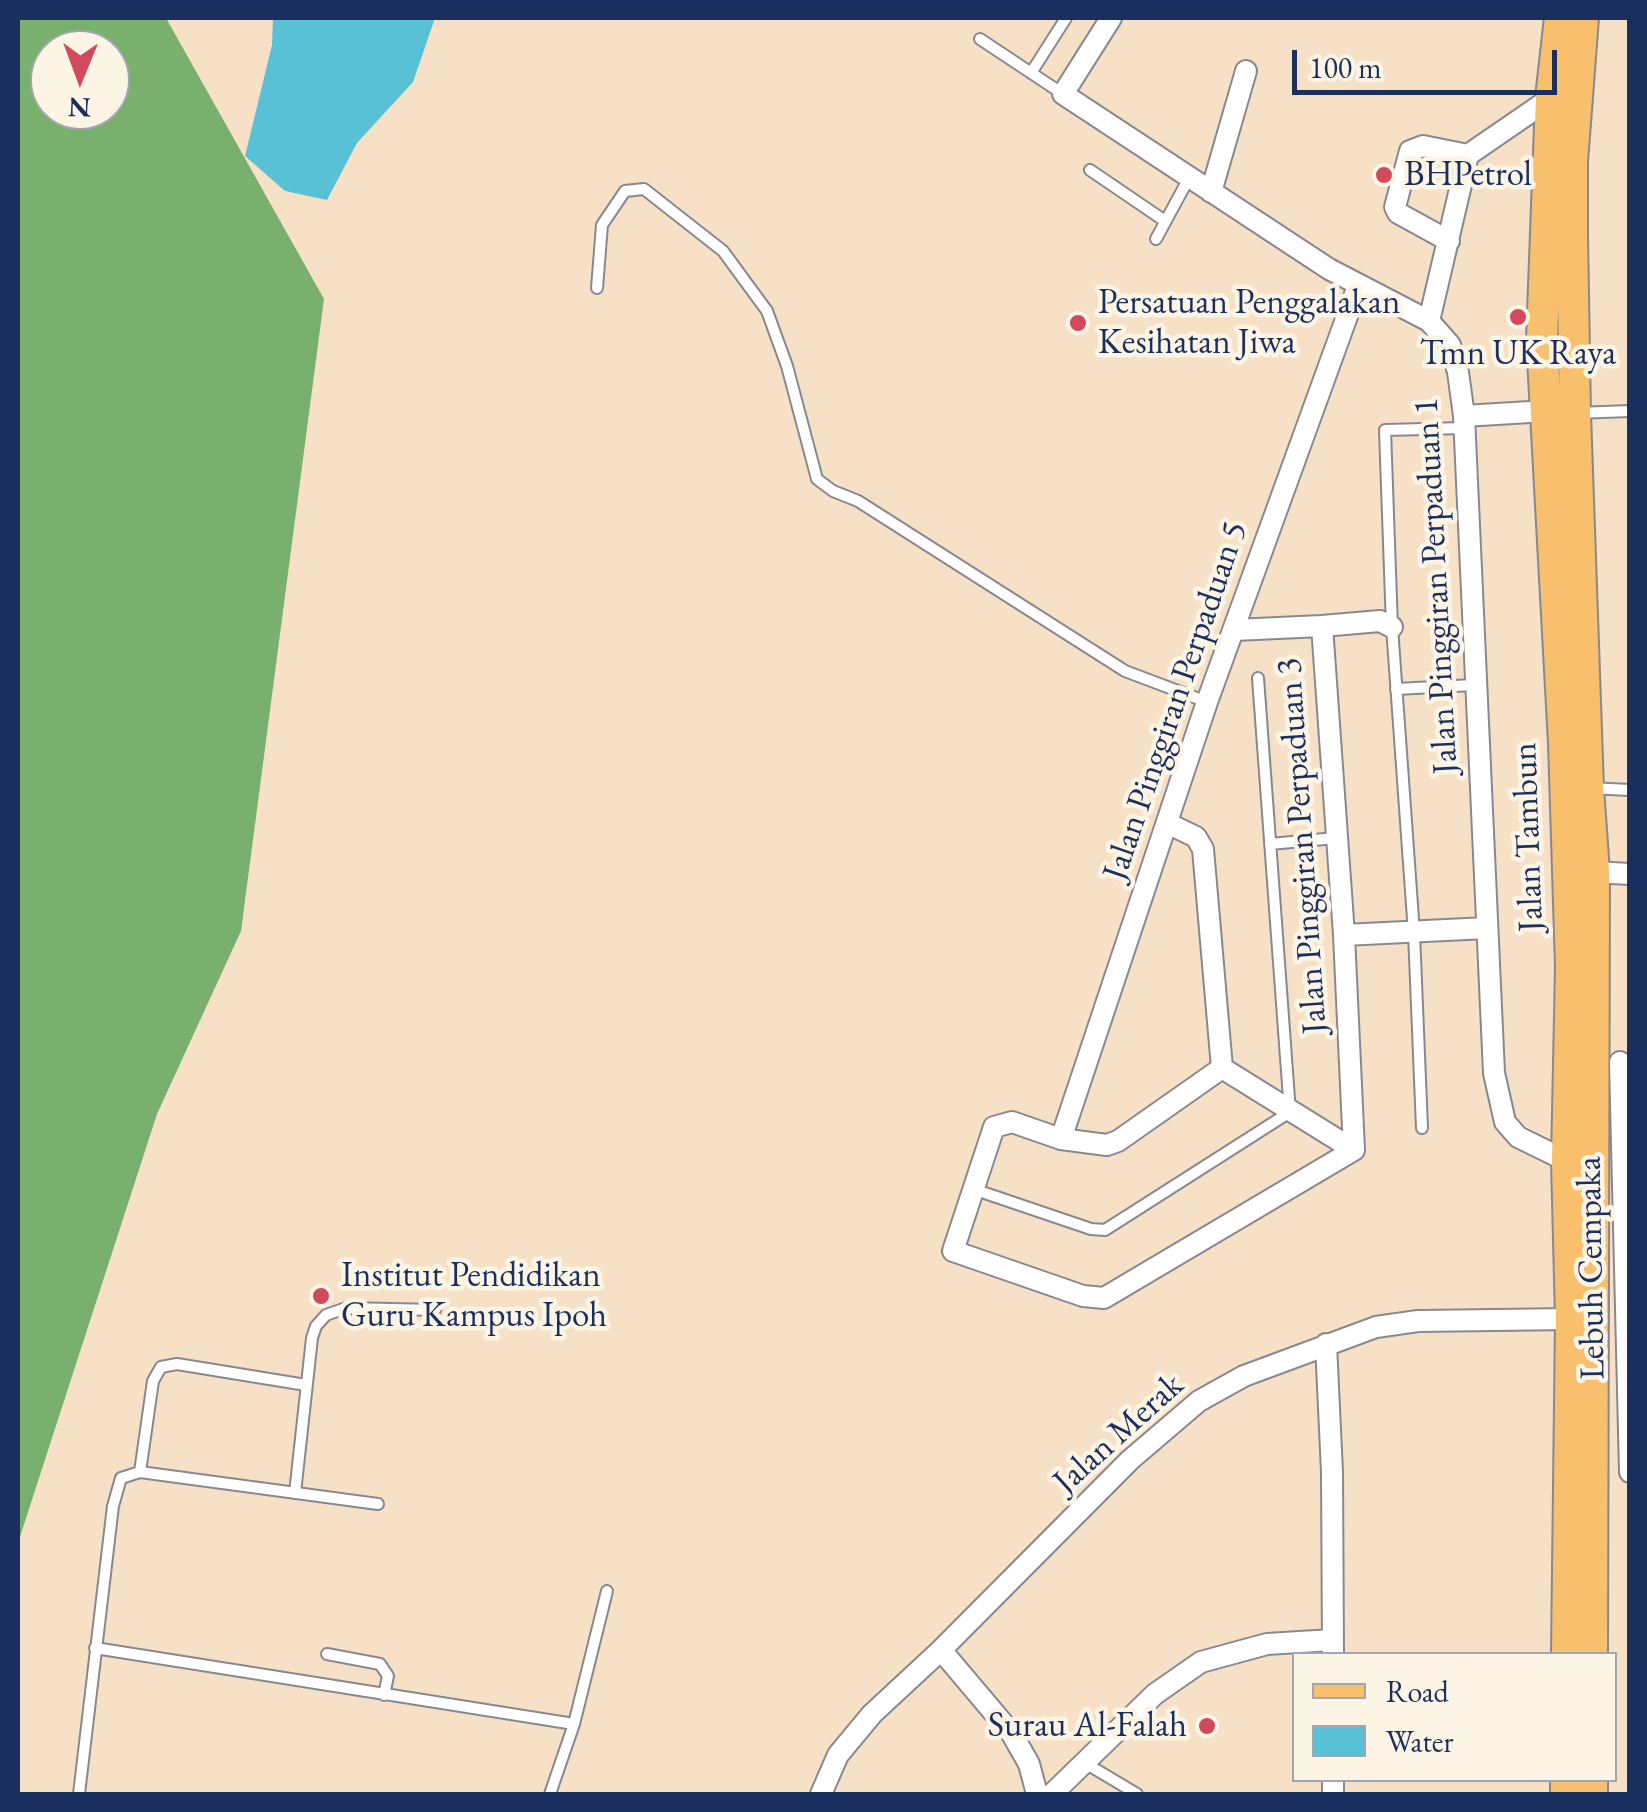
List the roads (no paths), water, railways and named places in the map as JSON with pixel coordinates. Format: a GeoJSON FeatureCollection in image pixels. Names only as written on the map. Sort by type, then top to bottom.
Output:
{"type":"FeatureCollection","features":[{"type":"Feature","properties":{"kind":"main road","name":"Jalan Tambun"},"geometry":{"type":"LineString","coordinates":[[1560,18],[1551,98],[1542,340],[1561,412],[1594,872],[1603,1062],[1592,1652]]}},
{"type":"Feature","properties":{"kind":"main road"},"geometry":{"type":"LineString","coordinates":[[1561,412],[1567,393],[1572,162],[1584,18]]}},
{"type":"Feature","properties":{"kind":"main road","name":"Jalan Tambun"},"geometry":{"type":"LineString","coordinates":[[1561,412],[1557,610],[1570,918],[1603,1062],[1568,1161],[1567,1652]]}},
{"type":"Feature","properties":{"kind":"main road"},"geometry":{"type":"LineString","coordinates":[[1562,725],[1574,774],[1588,788],[1575,794],[1571,805],[1570,918]]}},
{"type":"Feature","properties":{"kind":"street"},"geometry":{"type":"LineString","coordinates":[[1111,18],[1063,94],[1358,286],[1429,321],[1468,155],[1551,98]]}},
{"type":"Feature","properties":{"kind":"street"},"geometry":{"type":"LineString","coordinates":[[1211,192],[1246,72]]}},
{"type":"Feature","properties":{"kind":"street"},"geometry":{"type":"LineString","coordinates":[[1448,241],[1398,213],[1394,201],[1410,151],[1416,147],[1468,155]]}},
{"type":"Feature","properties":{"kind":"street","name":"Jalan Pinggiran Perpaduan 5"},"geometry":{"type":"LineString","coordinates":[[1061,1139],[1206,702],[1358,286]]}},
{"type":"Feature","properties":{"kind":"street","name":"Jalan Pinggiran Perpaduan 1"},"geometry":{"type":"LineString","coordinates":[[1429,321],[1450,345],[1458,372],[1464,422],[1486,928],[1494,1073],[1500,1110],[1518,1137],[1568,1161]]}},
{"type":"Feature","properties":{"kind":"street"},"geometry":{"type":"LineString","coordinates":[[1464,422],[1561,412]]}},
{"type":"Feature","properties":{"kind":"street"},"geometry":{"type":"LineString","coordinates":[[1322,626],[1380,621],[1392,627]]}},
{"type":"Feature","properties":{"kind":"street","name":"Jalan Pinggiran Perpaduan 3"},"geometry":{"type":"LineString","coordinates":[[1234,630],[1322,626],[1344,935],[1354,1150]]}},
{"type":"Feature","properties":{"kind":"street"},"geometry":{"type":"LineString","coordinates":[[1167,822],[1196,837],[1203,850],[1222,1068]]}},
{"type":"Feature","properties":{"kind":"street"},"geometry":{"type":"LineString","coordinates":[[1594,872],[1630,874]]}},
{"type":"Feature","properties":{"kind":"street"},"geometry":{"type":"LineString","coordinates":[[1344,935],[1486,928]]}},
{"type":"Feature","properties":{"kind":"street","name":"Lebuh Cempaka"},"geometry":{"type":"LineString","coordinates":[[1603,1062],[1626,1157],[1630,1472]]}},
{"type":"Feature","properties":{"kind":"street"},"geometry":{"type":"LineString","coordinates":[[1222,1068],[1354,1150],[1104,1298],[1094,1299],[954,1254],[952,1248],[994,1127],[1012,1122],[1096,1146],[1118,1140],[1222,1068]]}},
{"type":"Feature","properties":{"kind":"street","name":"Jalan Merak"},"geometry":{"type":"LineString","coordinates":[[820,1794],[838,1755],[872,1714],[1161,1430],[1199,1401],[1244,1376],[1376,1328],[1418,1321],[1570,1319]]}},
{"type":"Feature","properties":{"kind":"street"},"geometry":{"type":"LineString","coordinates":[[1052,1794],[1155,1694],[1201,1662],[1266,1644],[1333,1647],[1332,1472],[1326,1344]]}},
{"type":"Feature","properties":{"kind":"street"},"geometry":{"type":"LineString","coordinates":[[941,1650],[1012,1734],[1029,1764],[1037,1794]]}},
{"type":"Feature","properties":{"kind":"lane"},"geometry":{"type":"LineString","coordinates":[[1031,73],[1066,18]]}},
{"type":"Feature","properties":{"kind":"lane"},"geometry":{"type":"LineString","coordinates":[[980,39],[1063,94]]}},
{"type":"Feature","properties":{"kind":"lane"},"geometry":{"type":"LineString","coordinates":[[1090,170],[1165,221]]}},
{"type":"Feature","properties":{"kind":"lane"},"geometry":{"type":"LineString","coordinates":[[1156,239],[1189,178]]}},
{"type":"Feature","properties":{"kind":"lane"},"geometry":{"type":"LineString","coordinates":[[597,288],[602,226],[625,191],[644,189],[723,250],[767,310],[787,366],[817,479],[858,501],[1124,671],[1206,702]]}},
{"type":"Feature","properties":{"kind":"lane"},"geometry":{"type":"LineString","coordinates":[[1561,412],[1630,412]]}},
{"type":"Feature","properties":{"kind":"lane"},"geometry":{"type":"LineString","coordinates":[[1422,1128],[1414,933],[1392,627],[1385,430],[1464,422]]}},
{"type":"Feature","properties":{"kind":"lane"},"geometry":{"type":"LineString","coordinates":[[972,1189],[1104,1230],[1290,1112],[1258,678]]}},
{"type":"Feature","properties":{"kind":"lane"},"geometry":{"type":"LineString","coordinates":[[1396,690],[1474,685]]}},
{"type":"Feature","properties":{"kind":"lane"},"geometry":{"type":"LineString","coordinates":[[1588,788],[1630,790]]}},
{"type":"Feature","properties":{"kind":"lane"},"geometry":{"type":"LineString","coordinates":[[1270,844],[1337,838]]}},
{"type":"Feature","properties":{"kind":"lane"},"geometry":{"type":"LineString","coordinates":[[295,1494],[312,1338],[326,1315],[346,1308],[435,1310]]}},
{"type":"Feature","properties":{"kind":"lane"},"geometry":{"type":"LineString","coordinates":[[140,1472],[152,1381],[161,1367],[177,1364],[306,1385]]}},
{"type":"Feature","properties":{"kind":"lane"},"geometry":{"type":"LineString","coordinates":[[79,1794],[118,1482],[126,1474],[140,1472],[378,1504]]}},
{"type":"Feature","properties":{"kind":"lane"},"geometry":{"type":"LineString","coordinates":[[550,1794],[574,1724],[607,1592]]}},
{"type":"Feature","properties":{"kind":"lane"},"geometry":{"type":"LineString","coordinates":[[95,1648],[574,1724]]}},
{"type":"Feature","properties":{"kind":"lane"},"geometry":{"type":"LineString","coordinates":[[327,1654],[380,1664],[388,1676],[384,1695]]}},
{"type":"Feature","properties":{"kind":"lane"},"geometry":{"type":"LineString","coordinates":[[1084,1762],[1137,1794]]}},
{"type":"Feature","properties":{"kind":"water"},"geometry":{"type":"Polygon","coordinates":[[[273,18],[435,18],[413,82],[357,143],[327,200],[285,191],[245,156],[272,45],[273,18]]]}},
{"type":"Feature","properties":{"kind":"place","name":"BHPetrol"},"geometry":{"type":"Point","coordinates":[1384,175]}},
{"type":"Feature","properties":{"kind":"place","name":"Tmn UK Raya"},"geometry":{"type":"Point","coordinates":[1518,317]}},
{"type":"Feature","properties":{"kind":"place","name":"Persatuan Penggalakan Kesihatan Jiwa"},"geometry":{"type":"Point","coordinates":[1078,323]}},
{"type":"Feature","properties":{"kind":"place","name":"Institut Pendidikan Guru Kampus Ipoh"},"geometry":{"type":"Point","coordinates":[321,1296]}},
{"type":"Feature","properties":{"kind":"place","name":"Surau Al-Falah"},"geometry":{"type":"Point","coordinates":[1207,1726]}}]}
